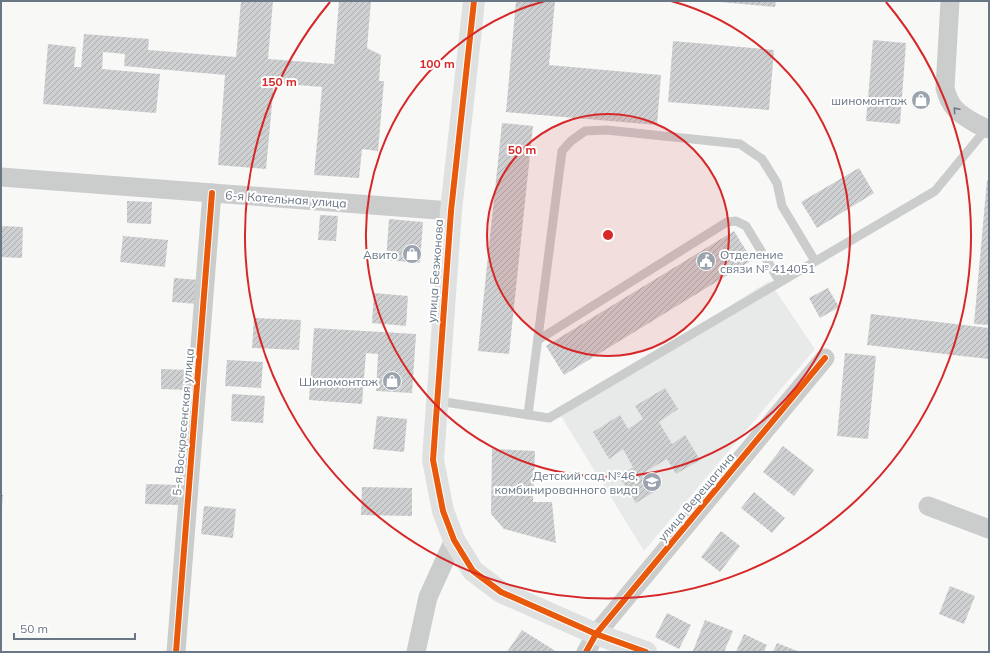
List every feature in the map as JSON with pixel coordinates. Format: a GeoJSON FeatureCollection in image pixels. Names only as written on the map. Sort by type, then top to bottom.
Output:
{"type":"FeatureCollection","features":[{"type":"Feature","properties":{"kind":"street","name":"улица Безжонова"},"geometry":{"type":"LineString","coordinates":[[474,1],[451,211],[433,460],[443,511],[454,540],[473,571],[501,592],[591,643],[642,651]]}},
{"type":"Feature","properties":{"kind":"street"},"geometry":{"type":"LineString","coordinates":[[950,1],[945,88],[947,95],[954,109],[987,129]]}},
{"type":"Feature","properties":{"kind":"street","name":"6-я Котельная улица"},"geometry":{"type":"LineString","coordinates":[[1,177],[451,211]]}},
{"type":"Feature","properties":{"kind":"street","name":"5-я Воскресенская улица"},"geometry":{"type":"LineString","coordinates":[[176,652],[212,193]]}},
{"type":"Feature","properties":{"kind":"street","name":"улица Верещагина"},"geometry":{"type":"LineString","coordinates":[[591,643],[825,358]]}},
{"type":"Feature","properties":{"kind":"street"},"geometry":{"type":"LineString","coordinates":[[928,506],[989,528]]}},
{"type":"Feature","properties":{"kind":"street"},"geometry":{"type":"LineString","coordinates":[[416,652],[428,597],[454,540]]}},
{"type":"Feature","properties":{"kind":"lane"},"geometry":{"type":"LineString","coordinates":[[437,401],[549,418],[935,191],[987,129]]}},
{"type":"Feature","properties":{"kind":"lane"},"geometry":{"type":"LineString","coordinates":[[528,414],[562,152],[571,141],[585,131],[606,130],[740,144],[762,158],[777,183],[782,206],[815,261]]}},
{"type":"Feature","properties":{"kind":"lane"},"geometry":{"type":"LineString","coordinates":[[538,340],[727,222],[736,221],[746,226],[780,282]]}},
{"type":"Feature","properties":{"kind":"shaded area","name":"Детский сад №46, комбинированного вида"},"geometry":{"type":"Polygon","coordinates":[[[769,281],[815,349],[644,551],[559,413],[769,281]]]}},
{"type":"Feature","properties":{"kind":"building"},"geometry":{"type":"Polygon","coordinates":[[[241,1],[273,1],[268,59],[334,64],[339,1],[371,1],[367,48],[381,55],[379,81],[384,81],[378,151],[362,149],[359,178],[314,175],[322,87],[274,83],[266,169],[218,165],[225,75],[124,66],[125,54],[103,52],[102,69],[160,74],[156,113],[43,104],[48,44],[76,47],[74,67],[81,67],[84,34],[149,39],[148,50],[236,57],[241,1]]]}},
{"type":"Feature","properties":{"kind":"building"},"geometry":{"type":"Polygon","coordinates":[[[516,1],[555,1],[549,65],[661,75],[657,125],[506,112],[516,1]]]}},
{"type":"Feature","properties":{"kind":"building"},"geometry":{"type":"Polygon","coordinates":[[[720,1],[776,1],[775,7],[720,1]]]}},
{"type":"Feature","properties":{"kind":"building"},"geometry":{"type":"Polygon","coordinates":[[[873,40],[906,43],[900,124],[866,121],[873,40]]]}},
{"type":"Feature","properties":{"kind":"building"},"geometry":{"type":"Polygon","coordinates":[[[673,41],[774,50],[769,110],[668,102],[673,41]]]}},
{"type":"Feature","properties":{"kind":"building"},"geometry":{"type":"Polygon","coordinates":[[[502,123],[533,126],[509,354],[478,351],[502,123]]]}},
{"type":"Feature","properties":{"kind":"building"},"geometry":{"type":"Polygon","coordinates":[[[859,168],[874,193],[817,228],[801,202],[859,168]]]}},
{"type":"Feature","properties":{"kind":"building"},"geometry":{"type":"Polygon","coordinates":[[[987,180],[989,180],[989,325],[974,324],[987,180]]]}},
{"type":"Feature","properties":{"kind":"building"},"geometry":{"type":"Polygon","coordinates":[[[127,201],[152,202],[151,224],[127,223],[127,201]]]}},
{"type":"Feature","properties":{"kind":"building"},"geometry":{"type":"Polygon","coordinates":[[[320,215],[338,216],[336,241],[318,240],[320,215]]]}},
{"type":"Feature","properties":{"kind":"building"},"geometry":{"type":"Polygon","coordinates":[[[389,219],[423,222],[420,263],[386,260],[389,219]]]}},
{"type":"Feature","properties":{"kind":"building"},"geometry":{"type":"Polygon","coordinates":[[[1,226],[23,227],[22,258],[1,257],[1,226]]]}},
{"type":"Feature","properties":{"kind":"building"},"geometry":{"type":"Polygon","coordinates":[[[734,231],[752,260],[564,375],[546,346],[734,231]]]}},
{"type":"Feature","properties":{"kind":"building"},"geometry":{"type":"Polygon","coordinates":[[[123,236],[168,240],[165,267],[120,262],[123,236]]]}},
{"type":"Feature","properties":{"kind":"building"},"geometry":{"type":"Polygon","coordinates":[[[174,278],[199,280],[197,304],[172,302],[174,278]]]}},
{"type":"Feature","properties":{"kind":"building"},"geometry":{"type":"Polygon","coordinates":[[[828,288],[839,307],[820,318],[809,298],[828,288]]]}},
{"type":"Feature","properties":{"kind":"building"},"geometry":{"type":"Polygon","coordinates":[[[374,293],[408,296],[406,326],[372,323],[374,293]]]}},
{"type":"Feature","properties":{"kind":"building"},"geometry":{"type":"Polygon","coordinates":[[[871,314],[989,328],[988,359],[867,345],[871,314]]]}},
{"type":"Feature","properties":{"kind":"building"},"geometry":{"type":"Polygon","coordinates":[[[254,318],[301,320],[299,350],[252,348],[254,318]]]}},
{"type":"Feature","properties":{"kind":"building"},"geometry":{"type":"Polygon","coordinates":[[[314,328],[416,334],[412,393],[376,391],[378,354],[366,353],[362,404],[309,400],[314,328]]]}},
{"type":"Feature","properties":{"kind":"building"},"geometry":{"type":"Polygon","coordinates":[[[845,353],[876,356],[868,439],[837,436],[845,353]]]}},
{"type":"Feature","properties":{"kind":"building"},"geometry":{"type":"Polygon","coordinates":[[[227,360],[263,362],[261,388],[225,386],[227,360]]]}},
{"type":"Feature","properties":{"kind":"building"},"geometry":{"type":"Polygon","coordinates":[[[161,369],[190,370],[189,390],[161,389],[161,369]]]}},
{"type":"Feature","properties":{"kind":"building"},"geometry":{"type":"Polygon","coordinates":[[[665,388],[678,409],[659,422],[672,444],[685,435],[700,460],[676,474],[667,459],[645,472],[657,490],[636,503],[619,476],[633,467],[623,449],[609,459],[593,432],[620,415],[628,429],[643,419],[635,406],[665,388]]]}},
{"type":"Feature","properties":{"kind":"building"},"geometry":{"type":"Polygon","coordinates":[[[232,394],[265,396],[263,423],[231,421],[232,394]]]}},
{"type":"Feature","properties":{"kind":"building"},"geometry":{"type":"Polygon","coordinates":[[[377,416],[407,419],[404,452],[373,449],[377,416]]]}},
{"type":"Feature","properties":{"kind":"building"},"geometry":{"type":"Polygon","coordinates":[[[783,446],[814,470],[794,496],[763,472],[783,446]]]}},
{"type":"Feature","properties":{"kind":"building"},"geometry":{"type":"Polygon","coordinates":[[[492,449],[535,451],[533,502],[552,502],[556,543],[504,529],[491,514],[492,449]]]}},
{"type":"Feature","properties":{"kind":"building"},"geometry":{"type":"Polygon","coordinates":[[[146,484],[179,485],[178,505],[145,504],[146,484]]]}},
{"type":"Feature","properties":{"kind":"building"},"geometry":{"type":"Polygon","coordinates":[[[362,487],[412,488],[412,516],[361,515],[362,487]]]}},
{"type":"Feature","properties":{"kind":"building"},"geometry":{"type":"Polygon","coordinates":[[[754,492],[785,518],[772,533],[741,508],[754,492]]]}},
{"type":"Feature","properties":{"kind":"building"},"geometry":{"type":"Polygon","coordinates":[[[1,495],[3,495],[2,506],[1,506],[1,495]]]}},
{"type":"Feature","properties":{"kind":"building"},"geometry":{"type":"Polygon","coordinates":[[[204,506],[236,509],[233,538],[201,534],[204,506]]]}},
{"type":"Feature","properties":{"kind":"building"},"geometry":{"type":"Polygon","coordinates":[[[721,531],[740,546],[720,572],[701,557],[721,531]]]}},
{"type":"Feature","properties":{"kind":"building"},"geometry":{"type":"Polygon","coordinates":[[[950,586],[975,596],[964,624],[939,614],[950,586]]]}},
{"type":"Feature","properties":{"kind":"building"},"geometry":{"type":"Polygon","coordinates":[[[667,613],[691,625],[679,649],[655,637],[667,613]]]}},
{"type":"Feature","properties":{"kind":"building"},"geometry":{"type":"Polygon","coordinates":[[[705,620],[733,631],[724,652],[693,651],[705,620]]]}},
{"type":"Feature","properties":{"kind":"building"},"geometry":{"type":"Polygon","coordinates":[[[522,630],[557,652],[507,652],[522,630]]]}},
{"type":"Feature","properties":{"kind":"building"},"geometry":{"type":"Polygon","coordinates":[[[744,634],[767,645],[764,652],[736,652],[744,634]]]}},
{"type":"Feature","properties":{"kind":"building"},"geometry":{"type":"Polygon","coordinates":[[[777,643],[800,652],[773,652],[777,643]]]}},
{"type":"Feature","properties":{"kind":"cycle path"},"geometry":{"type":"LineString","coordinates":[[474,1],[451,211],[433,460],[443,511],[454,540],[473,571],[501,592],[596,634],[646,652]]}},
{"type":"Feature","properties":{"kind":"cycle path"},"geometry":{"type":"LineString","coordinates":[[176,652],[212,193]]}},
{"type":"Feature","properties":{"kind":"cycle path"},"geometry":{"type":"LineString","coordinates":[[586,652],[596,634],[825,358]]}},
{"type":"Feature","properties":{"kind":"place","name":"шиномонтаж"},"geometry":{"type":"Point","coordinates":[921,100]}},
{"type":"Feature","properties":{"kind":"place","name":"Авито"},"geometry":{"type":"Point","coordinates":[412,254]}},
{"type":"Feature","properties":{"kind":"place","name":"Отделение связи № 414051"},"geometry":{"type":"Point","coordinates":[706,261]}},
{"type":"Feature","properties":{"kind":"place","name":"Шиномонтаж"},"geometry":{"type":"Point","coordinates":[392,381]}},
{"type":"Feature","properties":{"kind":"place","name":"Детский сад №46, комбинированного вида"},"geometry":{"type":"Point","coordinates":[652,482]}}]}
